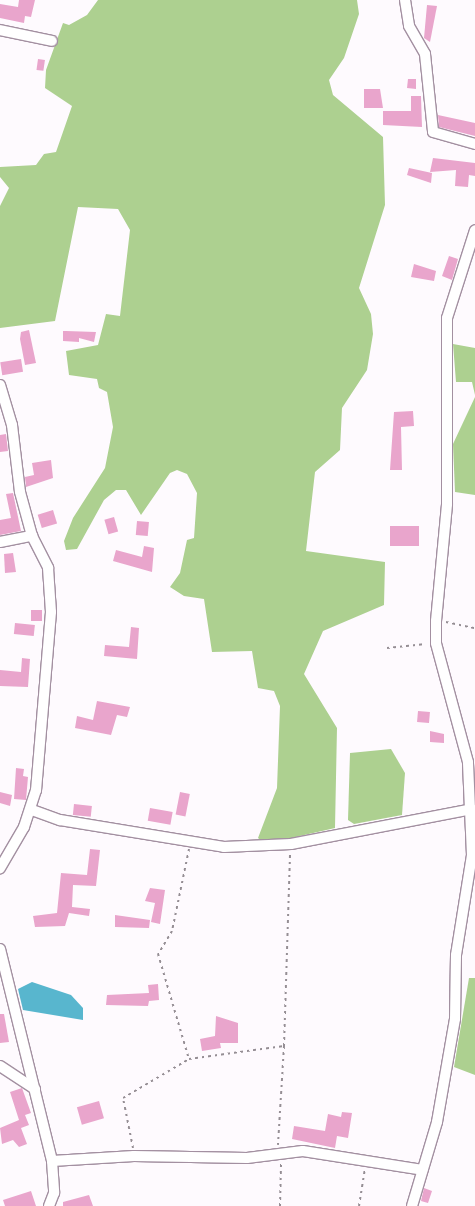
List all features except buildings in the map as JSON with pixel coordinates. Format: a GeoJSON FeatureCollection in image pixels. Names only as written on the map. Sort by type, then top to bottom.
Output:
{"type":"FeatureCollection","features":[{"type":"Feature","properties":{"kind":"street"},"geometry":{"type":"LineString","coordinates":[[405,0],[409,26],[425,54],[434,132],[475,144]]}},
{"type":"Feature","properties":{"kind":"street"},"geometry":{"type":"LineString","coordinates":[[0,30],[52,41]]}},
{"type":"Feature","properties":{"kind":"street"},"geometry":{"type":"LineString","coordinates":[[412,1206],[438,1122],[455,1019],[456,955],[472,855],[472,808],[468,762],[436,643],[436,621],[447,504],[447,318],[475,230]]}},
{"type":"Feature","properties":{"kind":"street"},"geometry":{"type":"LineString","coordinates":[[0,385],[12,425],[20,492],[32,536],[48,568],[51,612],[32,810],[0,868]]}},
{"type":"Feature","properties":{"kind":"street"},"geometry":{"type":"LineString","coordinates":[[0,542],[32,536]]}},
{"type":"Feature","properties":{"kind":"street"},"geometry":{"type":"LineString","coordinates":[[32,810],[60,820],[191,838],[224,846],[291,844],[472,808]]}},
{"type":"Feature","properties":{"kind":"street"},"geometry":{"type":"LineString","coordinates":[[0,949],[52,1161],[54,1193],[49,1206]]}},
{"type":"Feature","properties":{"kind":"street"},"geometry":{"type":"LineString","coordinates":[[0,1066],[35,1089]]}},
{"type":"Feature","properties":{"kind":"street"},"geometry":{"type":"LineString","coordinates":[[52,1161],[134,1156],[190,1159],[303,1151],[367,1158],[423,1170]]}},
{"type":"Feature","properties":{"kind":"path"},"geometry":{"type":"LineString","coordinates":[[436,621],[475,628]]}},
{"type":"Feature","properties":{"kind":"path"},"geometry":{"type":"LineString","coordinates":[[387,648],[436,643]]}},
{"type":"Feature","properties":{"kind":"path"},"geometry":{"type":"LineString","coordinates":[[189,1059],[158,954],[172,932],[191,838]]}},
{"type":"Feature","properties":{"kind":"path"},"geometry":{"type":"LineString","coordinates":[[280,1206],[278,1154],[291,844]]}},
{"type":"Feature","properties":{"kind":"path"},"geometry":{"type":"LineString","coordinates":[[134,1156],[123,1098],[189,1059],[284,1046]]}},
{"type":"Feature","properties":{"kind":"path"},"geometry":{"type":"LineString","coordinates":[[359,1206],[367,1158]]}},
{"type":"Feature","properties":{"kind":"green space"},"geometry":{"type":"Polygon","coordinates":[[[98,0],[357,0],[359,14],[344,58],[329,80],[333,95],[383,137],[385,205],[359,288],[371,314],[373,334],[367,370],[342,408],[340,450],[315,472],[306,551],[385,562],[384,605],[323,631],[304,674],[337,728],[335,828],[265,844],[258,838],[277,788],[280,706],[274,691],[258,688],[252,651],[212,652],[204,599],[184,596],[170,587],[180,573],[187,540],[194,538],[197,493],[187,474],[177,470],[170,473],[141,515],[126,490],[116,490],[104,500],[77,549],[66,550],[64,541],[73,518],[105,468],[113,427],[107,392],[99,388],[97,379],[69,375],[66,351],[98,345],[106,314],[120,316],[130,230],[118,209],[78,207],[55,321],[0,328],[0,206],[9,188],[0,177],[0,167],[36,165],[44,154],[56,152],[72,106],[45,88],[46,70],[63,23],[69,25],[87,15],[98,0]]]}},
{"type":"Feature","properties":{"kind":"green space"},"geometry":{"type":"Polygon","coordinates":[[[453,344],[475,348],[475,395],[472,382],[456,382],[453,344]]]}},
{"type":"Feature","properties":{"kind":"green space"},"geometry":{"type":"Polygon","coordinates":[[[475,397],[475,495],[455,492],[453,444],[475,397]]]}},
{"type":"Feature","properties":{"kind":"green space"},"geometry":{"type":"Polygon","coordinates":[[[391,749],[405,773],[402,815],[354,824],[348,820],[350,753],[391,749]]]}},
{"type":"Feature","properties":{"kind":"green space"},"geometry":{"type":"Polygon","coordinates":[[[469,978],[475,978],[475,1075],[454,1067],[469,978]]]}},
{"type":"Feature","properties":{"kind":"water"},"geometry":{"type":"Polygon","coordinates":[[[32,982],[71,995],[83,1008],[83,1020],[23,1010],[18,989],[32,982]]]}}]}
